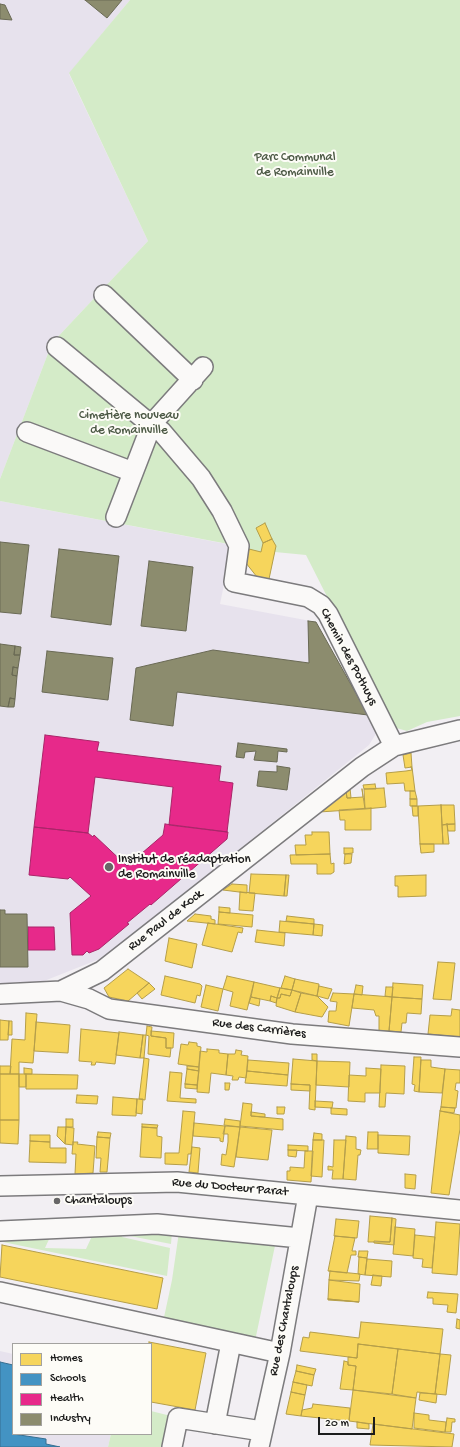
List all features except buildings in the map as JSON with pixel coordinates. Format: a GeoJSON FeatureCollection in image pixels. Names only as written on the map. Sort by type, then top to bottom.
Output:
{"type":"FeatureCollection","features":[{"type":"Feature","properties":{"kind":"street"},"geometry":{"type":"LineString","coordinates":[[104,295],[198,373],[153,425],[116,517]]}},
{"type":"Feature","properties":{"kind":"street"},"geometry":{"type":"LineString","coordinates":[[57,347],[153,425]]}},
{"type":"Feature","properties":{"kind":"street","name":"Chemin des Pothuys"},"geometry":{"type":"LineString","coordinates":[[153,425],[201,478],[222,511],[239,546],[234,582],[308,597],[321,605],[328,614],[394,746]]}},
{"type":"Feature","properties":{"kind":"street"},"geometry":{"type":"LineString","coordinates":[[26,432],[133,472]]}},
{"type":"Feature","properties":{"kind":"street","name":"Rue Paul de Kock"},"geometry":{"type":"LineString","coordinates":[[0,994],[61,991],[102,971],[362,766],[394,746],[460,730]]}},
{"type":"Feature","properties":{"kind":"street","name":"Rue des Carrières"},"geometry":{"type":"LineString","coordinates":[[61,991],[89,999],[116,1010],[292,1034],[460,1047]]}},
{"type":"Feature","properties":{"kind":"street","name":"Rue du Docteur Parat"},"geometry":{"type":"LineString","coordinates":[[0,1186],[178,1182],[460,1210]]}},
{"type":"Feature","properties":{"kind":"street","name":"Rue des Chantaloups"},"geometry":{"type":"LineString","coordinates":[[261,1439],[280,1353],[308,1195]]}},
{"type":"Feature","properties":{"kind":"street"},"geometry":{"type":"LineString","coordinates":[[0,1231],[157,1224],[300,1238]]}},
{"type":"Feature","properties":{"kind":"street"},"geometry":{"type":"LineString","coordinates":[[0,1292],[280,1353]]}},
{"type":"Feature","properties":{"kind":"street"},"geometry":{"type":"LineString","coordinates":[[215,1424],[231,1342]]}},
{"type":"Feature","properties":{"kind":"street"},"geometry":{"type":"LineString","coordinates":[[172,1447],[178,1418],[215,1424],[261,1439]]}},
{"type":"Feature","properties":{"kind":"shaded area"},"geometry":{"type":"Polygon","coordinates":[[[0,0],[130,0],[69,74],[148,241],[52,343],[0,479],[0,0]]]}},
{"type":"Feature","properties":{"kind":"shaded area"},"geometry":{"type":"Polygon","coordinates":[[[0,501],[232,545],[220,604],[316,622],[377,732],[369,745],[107,956],[29,987],[0,987],[0,501]]]}},
{"type":"Feature","properties":{"kind":"shaded area"},"geometry":{"type":"Polygon","coordinates":[[[0,1351],[12,1354],[12,1435],[111,1435],[108,1447],[0,1447],[0,1351]]]}},
{"type":"Feature","properties":{"kind":"green space","name":"Parc Communal de Romainville"},"geometry":{"type":"Polygon","coordinates":[[[130,0],[460,0],[460,716],[427,722],[407,731],[393,727],[306,555],[275,552],[269,579],[257,577],[246,563],[249,549],[239,546],[0,501],[0,479],[52,343],[148,241],[69,73],[130,0]]]}},
{"type":"Feature","properties":{"kind":"green space"},"geometry":{"type":"Polygon","coordinates":[[[121,1232],[122,1237],[170,1248],[167,1276],[3,1242],[5,1237],[51,1235],[45,1248],[86,1249],[93,1234],[121,1232]]]}},
{"type":"Feature","properties":{"kind":"green space"},"geometry":{"type":"Polygon","coordinates":[[[172,1232],[171,1244],[125,1235],[172,1232]]]}},
{"type":"Feature","properties":{"kind":"green space"},"geometry":{"type":"Polygon","coordinates":[[[179,1232],[276,1241],[255,1341],[163,1322],[172,1280],[179,1232]]]}},
{"type":"Feature","properties":{"kind":"green space"},"geometry":{"type":"Polygon","coordinates":[[[152,1411],[171,1416],[165,1447],[108,1447],[111,1435],[152,1435],[152,1411]]]}},
{"type":"Feature","properties":{"kind":"place","name":"Institut de réadaptation de Romainville"},"geometry":{"type":"Point","coordinates":[109,867]}},
{"type":"Feature","properties":{"kind":"place","name":"Chantaloups"},"geometry":{"type":"Point","coordinates":[57,1201]}},
{"type":"Feature","properties":{"kind":"park label","name":"Cimetière nouveau de Romainville"},"geometry":{"type":"Point","coordinates":[129,424]}}]}
